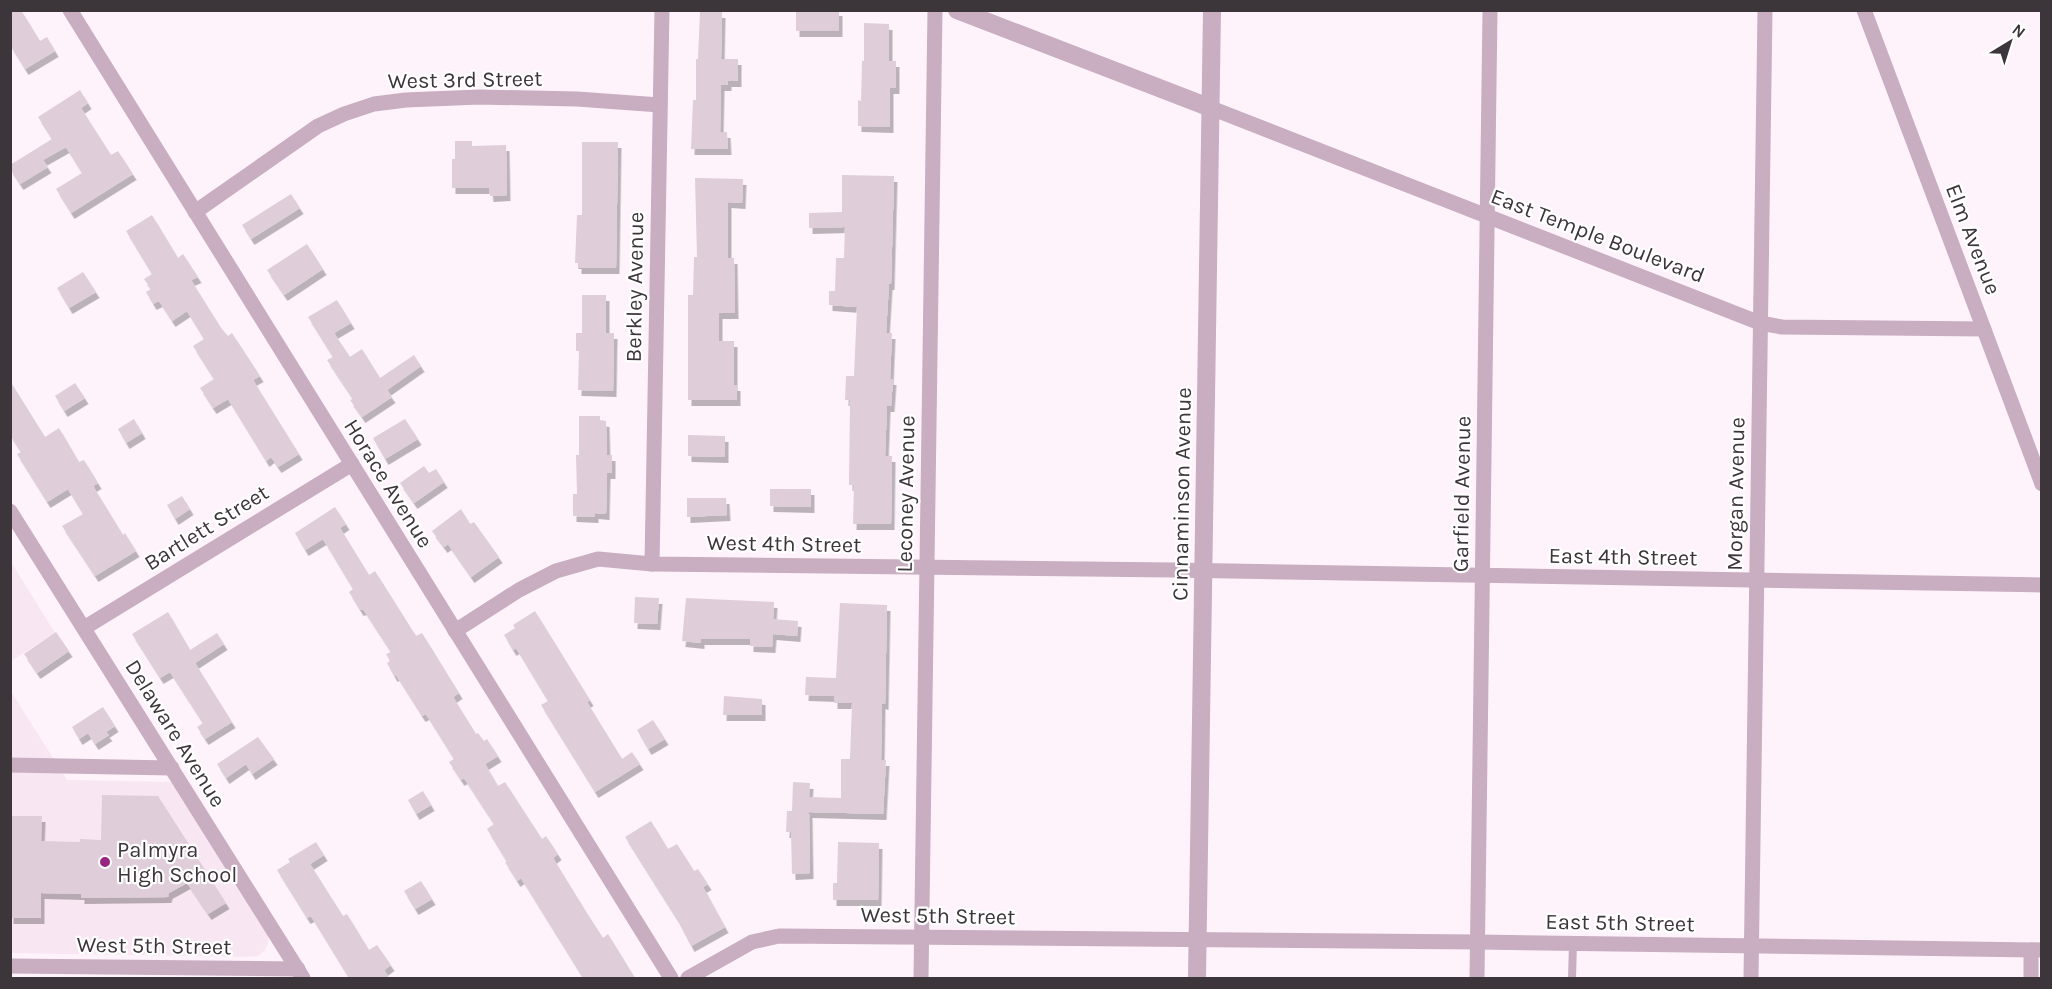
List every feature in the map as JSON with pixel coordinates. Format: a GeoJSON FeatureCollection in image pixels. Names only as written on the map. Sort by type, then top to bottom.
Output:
{"type":"FeatureCollection","features":[{"type":"Feature","properties":{"kind":"street","name":"Horace Avenue"},"geometry":{"type":"LineString","coordinates":[[70,10],[671,978]]}},
{"type":"Feature","properties":{"kind":"street","name":"Berkley Avenue"},"geometry":{"type":"LineString","coordinates":[[652,564],[662,10]]}},
{"type":"Feature","properties":{"kind":"street","name":"Leconey Avenue"},"geometry":{"type":"LineString","coordinates":[[921,978],[934,10]]}},
{"type":"Feature","properties":{"kind":"street"},"geometry":{"type":"LineString","coordinates":[[957,10],[1211,108]]}},
{"type":"Feature","properties":{"kind":"street","name":"Cinnaminson Avenue"},"geometry":{"type":"LineString","coordinates":[[1197,978],[1212,10]]}},
{"type":"Feature","properties":{"kind":"street","name":"Garfield Avenue"},"geometry":{"type":"LineString","coordinates":[[1478,978],[1490,10]]}},
{"type":"Feature","properties":{"kind":"street","name":"Morgan Avenue"},"geometry":{"type":"LineString","coordinates":[[1751,978],[1765,10]]}},
{"type":"Feature","properties":{"kind":"street","name":"Elm Avenue"},"geometry":{"type":"LineString","coordinates":[[1864,10],[2042,484]]}},
{"type":"Feature","properties":{"kind":"street","name":"West 3rd Street"},"geometry":{"type":"LineString","coordinates":[[195,213],[318,126],[374,104],[406,100],[480,97],[577,99],[660,105]]}},
{"type":"Feature","properties":{"kind":"street","name":"East Temple Boulevard"},"geometry":{"type":"LineString","coordinates":[[1211,108],[1760,323],[1782,327],[1984,329]]}},
{"type":"Feature","properties":{"kind":"street","name":"Bartlett Street"},"geometry":{"type":"LineString","coordinates":[[84,628],[352,464]]}},
{"type":"Feature","properties":{"kind":"street","name":"Delaware Avenue"},"geometry":{"type":"LineString","coordinates":[[10,511],[300,974]]}},
{"type":"Feature","properties":{"kind":"street","name":"West 4th Street"},"geometry":{"type":"LineString","coordinates":[[455,631],[519,590],[556,572],[598,559],[652,564],[1204,571]]}},
{"type":"Feature","properties":{"kind":"street","name":"East 4th Street"},"geometry":{"type":"LineString","coordinates":[[1204,571],[2042,585]]}},
{"type":"Feature","properties":{"kind":"street"},"geometry":{"type":"LineString","coordinates":[[10,765],[172,768]]}},
{"type":"Feature","properties":{"kind":"street","name":"West 5th Street"},"geometry":{"type":"LineString","coordinates":[[688,978],[752,942],[771,937],[1198,941]]}},
{"type":"Feature","properties":{"kind":"street","name":"East 5th Street"},"geometry":{"type":"LineString","coordinates":[[1198,941],[1478,942],[2036,950]]}},
{"type":"Feature","properties":{"kind":"street"},"geometry":{"type":"LineString","coordinates":[[2031,978],[2036,950]]}},
{"type":"Feature","properties":{"kind":"street","name":"West 5th Street"},"geometry":{"type":"LineString","coordinates":[[10,966],[34,973],[300,974]]}},
{"type":"Feature","properties":{"kind":"lane"},"geometry":{"type":"LineString","coordinates":[[1572,978],[1573,944]]}},
{"type":"Feature","properties":{"kind":"shaded area"},"geometry":{"type":"Polygon","coordinates":[[[11,562],[55,633],[10,661],[11,562]]]}},
{"type":"Feature","properties":{"kind":"shaded area"},"geometry":{"type":"Polygon","coordinates":[[[10,690],[67,780],[172,782],[268,936],[268,944],[264,951],[258,956],[246,957],[11,953],[10,690]]]}},
{"type":"Feature","properties":{"kind":"building"},"geometry":{"type":"Polygon","coordinates":[[[10,10],[21,10],[40,41],[47,37],[55,51],[25,69],[10,45],[10,10]]]}},
{"type":"Feature","properties":{"kind":"building"},"geometry":{"type":"Polygon","coordinates":[[[796,10],[839,10],[839,31],[796,31],[796,10]]]}},
{"type":"Feature","properties":{"kind":"building"},"geometry":{"type":"Polygon","coordinates":[[[700,11],[722,12],[721,59],[738,59],[738,81],[728,81],[728,85],[721,85],[720,132],[727,132],[728,149],[691,149],[693,100],[696,100],[696,59],[698,59],[700,11]]]}},
{"type":"Feature","properties":{"kind":"building"},"geometry":{"type":"Polygon","coordinates":[[[864,23],[889,24],[889,61],[896,61],[896,88],[890,88],[890,127],[858,126],[858,100],[861,101],[862,61],[864,61],[864,23]]]}},
{"type":"Feature","properties":{"kind":"building"},"geometry":{"type":"Polygon","coordinates":[[[80,90],[88,103],[81,108],[111,155],[118,151],[133,174],[71,213],[56,189],[82,173],[66,147],[43,160],[48,167],[20,184],[10,169],[10,165],[52,139],[38,117],[80,90]]]}},
{"type":"Feature","properties":{"kind":"building"},"geometry":{"type":"Polygon","coordinates":[[[455,141],[472,141],[472,146],[506,145],[507,195],[490,196],[489,188],[452,188],[452,159],[455,159],[455,141]]]}},
{"type":"Feature","properties":{"kind":"building"},"geometry":{"type":"Polygon","coordinates":[[[582,142],[618,142],[616,268],[578,268],[578,263],[575,263],[577,215],[582,215],[582,142]]]}},
{"type":"Feature","properties":{"kind":"building"},"geometry":{"type":"Polygon","coordinates":[[[842,175],[894,176],[891,284],[889,284],[886,333],[892,333],[890,379],[893,379],[891,406],[887,406],[885,456],[892,456],[891,524],[853,524],[854,485],[849,485],[850,400],[845,400],[846,376],[854,376],[857,307],[829,305],[829,291],[835,291],[836,258],[844,258],[845,227],[809,228],[809,213],[842,212],[842,175]]]}},
{"type":"Feature","properties":{"kind":"building"},"geometry":{"type":"Polygon","coordinates":[[[695,178],[743,179],[742,203],[728,202],[728,258],[734,258],[735,313],[719,313],[719,341],[734,341],[734,385],[737,385],[737,400],[688,400],[688,295],[693,295],[694,257],[697,257],[695,178]]]}},
{"type":"Feature","properties":{"kind":"building"},"geometry":{"type":"Polygon","coordinates":[[[291,194],[300,208],[251,239],[242,225],[291,194]]]}},
{"type":"Feature","properties":{"kind":"building"},"geometry":{"type":"Polygon","coordinates":[[[152,215],[178,258],[183,254],[198,277],[191,280],[221,328],[228,336],[232,333],[260,376],[253,380],[299,454],[278,467],[271,457],[266,461],[228,399],[213,408],[200,388],[214,379],[193,346],[204,339],[187,311],[172,321],[159,301],[153,304],[146,292],[151,289],[144,279],[152,274],[126,231],[152,215]]]}},
{"type":"Feature","properties":{"kind":"building"},"geometry":{"type":"Polygon","coordinates":[[[307,244],[323,269],[284,295],[267,270],[307,244]]]}},
{"type":"Feature","properties":{"kind":"building"},"geometry":{"type":"Polygon","coordinates":[[[83,272],[96,292],[69,308],[57,288],[83,272]]]}},
{"type":"Feature","properties":{"kind":"building"},"geometry":{"type":"Polygon","coordinates":[[[582,295],[606,295],[606,333],[614,333],[613,391],[578,390],[579,351],[576,351],[576,333],[582,333],[582,295]]]}},
{"type":"Feature","properties":{"kind":"building"},"geometry":{"type":"Polygon","coordinates":[[[337,300],[351,323],[334,333],[350,357],[362,349],[380,378],[414,355],[421,366],[387,390],[392,397],[362,417],[327,360],[333,357],[308,317],[337,300]]]}},
{"type":"Feature","properties":{"kind":"building"},"geometry":{"type":"Polygon","coordinates":[[[10,381],[45,437],[59,428],[79,462],[84,460],[98,483],[93,486],[123,535],[125,533],[136,551],[95,576],[62,526],[83,514],[68,489],[47,502],[17,454],[21,452],[10,435],[10,381]]]}},
{"type":"Feature","properties":{"kind":"building"},"geometry":{"type":"Polygon","coordinates":[[[75,383],[85,398],[64,411],[55,396],[75,383]]]}},
{"type":"Feature","properties":{"kind":"building"},"geometry":{"type":"Polygon","coordinates":[[[579,416],[600,416],[600,420],[606,421],[607,455],[612,455],[612,473],[607,473],[606,514],[595,513],[595,517],[573,516],[573,494],[577,494],[576,455],[579,455],[579,416]]]}},
{"type":"Feature","properties":{"kind":"building"},"geometry":{"type":"Polygon","coordinates":[[[134,419],[142,433],[126,443],[118,429],[134,419]]]}},
{"type":"Feature","properties":{"kind":"building"},"geometry":{"type":"Polygon","coordinates":[[[405,419],[418,439],[385,459],[373,438],[405,419]]]}},
{"type":"Feature","properties":{"kind":"building"},"geometry":{"type":"Polygon","coordinates":[[[688,435],[725,436],[725,457],[688,456],[688,435]]]}},
{"type":"Feature","properties":{"kind":"building"},"geometry":{"type":"Polygon","coordinates":[[[424,466],[429,473],[436,469],[444,482],[414,503],[400,483],[424,466]]]}},
{"type":"Feature","properties":{"kind":"building"},"geometry":{"type":"Polygon","coordinates":[[[770,489],[811,489],[811,507],[770,506],[770,489]]]}},
{"type":"Feature","properties":{"kind":"building"},"geometry":{"type":"Polygon","coordinates":[[[182,496],[190,509],[175,519],[167,505],[182,496]]]}},
{"type":"Feature","properties":{"kind":"building"},"geometry":{"type":"Polygon","coordinates":[[[687,498],[726,498],[727,515],[687,517],[687,498]]]}},
{"type":"Feature","properties":{"kind":"building"},"geometry":{"type":"Polygon","coordinates":[[[335,507],[346,524],[340,528],[369,575],[375,571],[416,636],[422,633],[459,693],[453,697],[476,734],[478,733],[484,741],[487,739],[498,756],[485,764],[498,786],[505,782],[542,839],[546,836],[558,854],[553,858],[585,910],[603,938],[608,934],[635,978],[583,978],[521,878],[517,881],[505,862],[507,862],[487,829],[494,824],[464,778],[461,780],[449,762],[454,759],[426,714],[422,716],[396,675],[394,676],[387,663],[390,661],[386,654],[391,652],[349,592],[353,589],[323,539],[305,550],[295,533],[335,507]]]}},
{"type":"Feature","properties":{"kind":"building"},"geometry":{"type":"Polygon","coordinates":[[[461,509],[470,524],[474,522],[499,557],[471,577],[448,544],[444,547],[432,531],[461,509]]]}},
{"type":"Feature","properties":{"kind":"building"},"geometry":{"type":"Polygon","coordinates":[[[635,597],[659,598],[657,624],[634,623],[635,597]]]}},
{"type":"Feature","properties":{"kind":"building"},"geometry":{"type":"Polygon","coordinates":[[[686,598],[774,602],[773,619],[798,621],[797,636],[773,634],[772,647],[750,646],[750,639],[701,639],[701,643],[682,641],[686,598]]]}},
{"type":"Feature","properties":{"kind":"building"},"geometry":{"type":"Polygon","coordinates":[[[840,603],[887,605],[885,704],[882,703],[881,760],[886,760],[883,814],[809,812],[810,873],[792,874],[791,832],[786,832],[787,811],[792,811],[793,782],[810,783],[809,797],[841,798],[841,759],[850,759],[852,703],[834,703],[834,696],[805,695],[806,677],[836,678],[840,603]]]}},
{"type":"Feature","properties":{"kind":"building"},"geometry":{"type":"Polygon","coordinates":[[[535,611],[590,700],[587,702],[622,759],[632,752],[640,764],[595,792],[541,705],[548,701],[516,648],[513,650],[504,635],[515,628],[513,625],[535,611]]]}},
{"type":"Feature","properties":{"kind":"building"},"geometry":{"type":"Polygon","coordinates":[[[168,612],[190,650],[217,633],[224,644],[195,663],[232,722],[205,739],[197,727],[203,723],[170,672],[160,678],[132,634],[168,612]]]}},
{"type":"Feature","properties":{"kind":"building"},"geometry":{"type":"Polygon","coordinates":[[[56,632],[69,651],[37,673],[24,654],[56,632]]]}},
{"type":"Feature","properties":{"kind":"building"},"geometry":{"type":"Polygon","coordinates":[[[724,696],[762,699],[762,715],[723,715],[724,696]]]}},
{"type":"Feature","properties":{"kind":"building"},"geometry":{"type":"Polygon","coordinates":[[[103,707],[115,726],[106,732],[109,735],[95,744],[88,733],[79,739],[72,727],[103,707]]]}},
{"type":"Feature","properties":{"kind":"building"},"geometry":{"type":"Polygon","coordinates":[[[653,720],[665,739],[648,749],[637,730],[653,720]]]}},
{"type":"Feature","properties":{"kind":"building"},"geometry":{"type":"Polygon","coordinates":[[[258,737],[274,759],[252,774],[246,764],[226,778],[217,764],[258,737]]]}},
{"type":"Feature","properties":{"kind":"building"},"geometry":{"type":"Polygon","coordinates":[[[423,791],[431,805],[416,814],[408,800],[423,791]]]}},
{"type":"Feature","properties":{"kind":"building","name":"Palmyra High School"},"geometry":{"type":"Polygon","coordinates":[[[102,795],[158,796],[226,903],[208,914],[187,883],[169,893],[168,897],[81,898],[81,894],[41,893],[41,918],[10,918],[10,816],[42,816],[41,841],[101,840],[102,795]]]}},
{"type":"Feature","properties":{"kind":"building"},"geometry":{"type":"Polygon","coordinates":[[[651,821],[668,849],[677,844],[694,871],[698,869],[708,884],[703,887],[725,927],[691,946],[678,921],[625,837],[651,821]]]}},
{"type":"Feature","properties":{"kind":"building"},"geometry":{"type":"Polygon","coordinates":[[[316,842],[324,855],[310,864],[343,916],[347,914],[369,950],[377,945],[391,965],[384,970],[389,978],[349,978],[311,916],[307,918],[277,870],[290,862],[288,859],[316,842]]]}},
{"type":"Feature","properties":{"kind":"building"},"geometry":{"type":"Polygon","coordinates":[[[838,842],[879,843],[878,900],[833,900],[833,883],[837,883],[838,842]]]}},
{"type":"Feature","properties":{"kind":"building"},"geometry":{"type":"Polygon","coordinates":[[[421,881],[432,899],[415,909],[404,891],[421,881]]]}},
{"type":"Feature","properties":{"kind":"place","name":"Palmyra High School"},"geometry":{"type":"Point","coordinates":[105,862]}}]}
